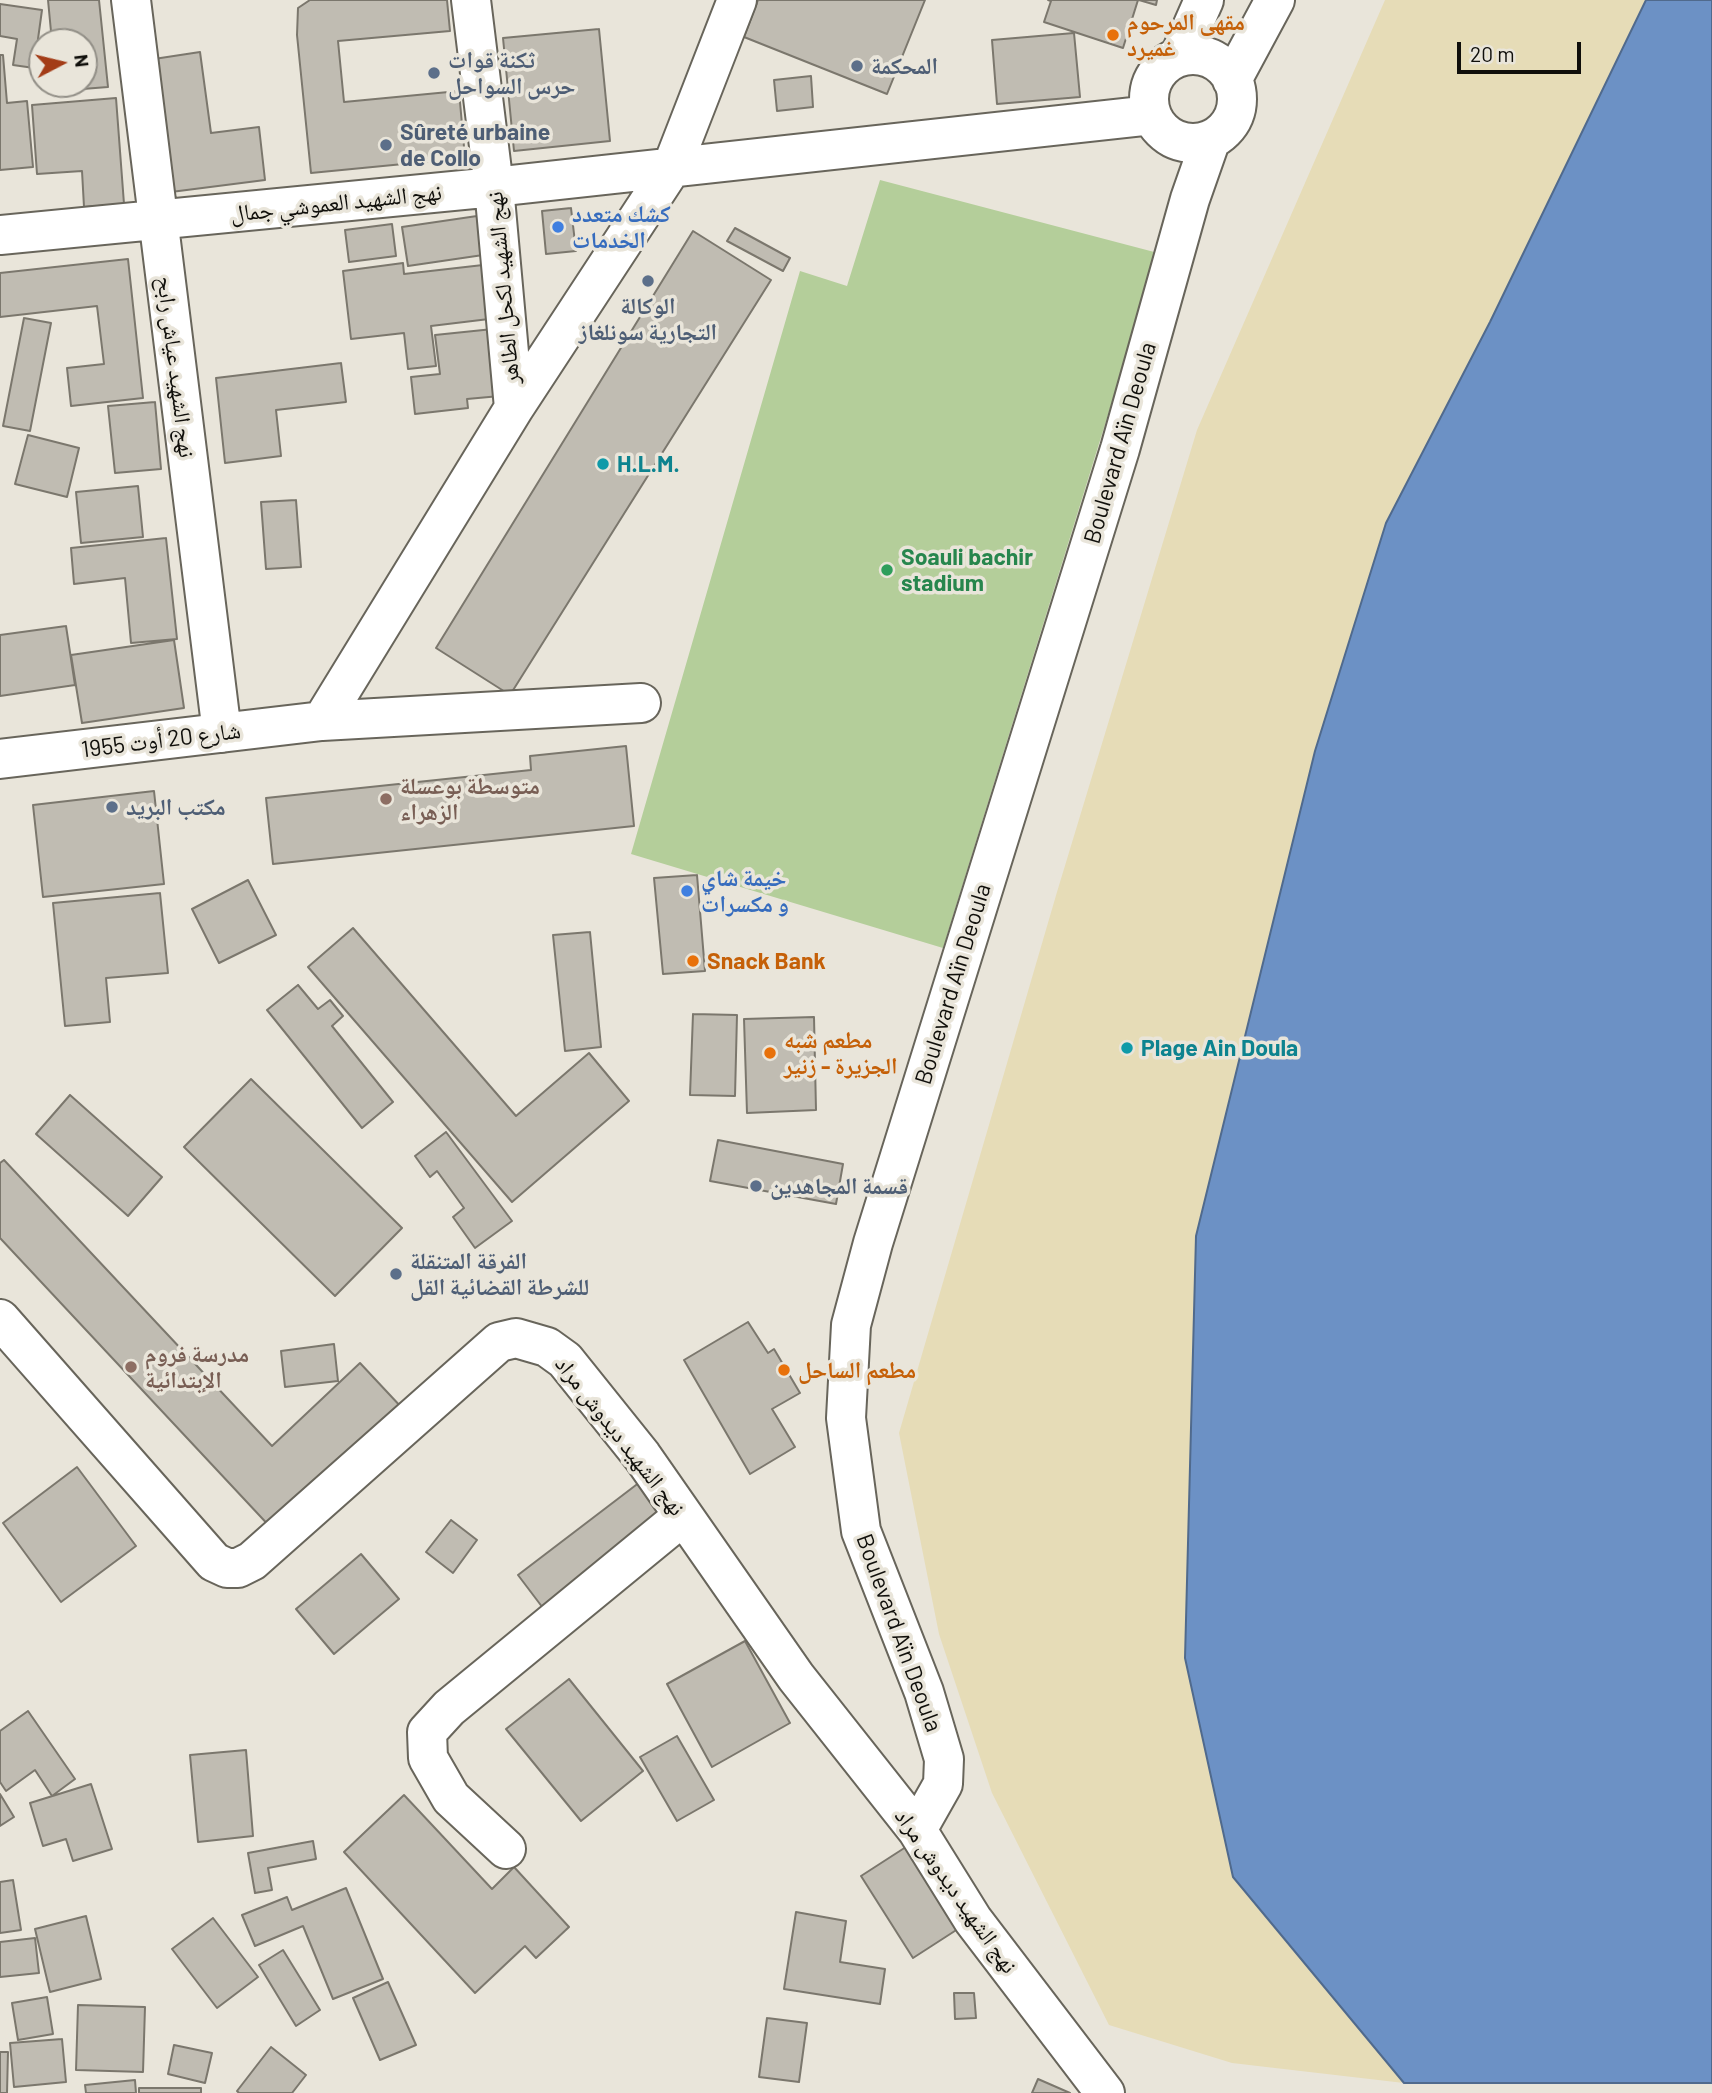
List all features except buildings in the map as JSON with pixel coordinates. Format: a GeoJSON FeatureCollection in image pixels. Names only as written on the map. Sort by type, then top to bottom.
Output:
{"type":"FeatureCollection","features":[{"type":"Feature","properties":{"kind":"street","name":"نهج الشهيد عياش رابح"},"geometry":{"type":"LineString","coordinates":[[131,0],[222,733]]}},
{"type":"Feature","properties":{"kind":"street","name":"نهج الشهيد لكحل الطاهر"},"geometry":{"type":"LineString","coordinates":[[471,0],[494,187],[514,408]]}},
{"type":"Feature","properties":{"kind":"street"},"geometry":{"type":"LineString","coordinates":[[322,721],[514,408],[672,167],[737,0]]}},
{"type":"Feature","properties":{"kind":"street"},"geometry":{"type":"LineString","coordinates":[[1179,57],[1204,0]]}},
{"type":"Feature","properties":{"kind":"street"},"geometry":{"type":"LineString","coordinates":[[1232,80],[1275,0]]}},
{"type":"Feature","properties":{"kind":"street"},"geometry":{"type":"LineString","coordinates":[[1199,55],[1219,64],[1232,80],[1237,97],[1235,114],[1225,129],[1211,139],[1194,144],[1176,141],[1161,130],[1152,115],[1149,97],[1153,80],[1163,66],[1179,57],[1199,55]]}},
{"type":"Feature","properties":{"kind":"street","name":"نهج الشهيد العموشي جمال"},"geometry":{"type":"LineString","coordinates":[[0,235],[494,187],[1152,115]]}},
{"type":"Feature","properties":{"kind":"street","name":"Boulevard Aïn Deoula"},"geometry":{"type":"LineString","coordinates":[[917,1830],[943,1784],[944,1759],[924,1692],[861,1531],[846,1418],[851,1325],[873,1242],[1119,449],[1190,199],[1211,139]]}},
{"type":"Feature","properties":{"kind":"street","name":"شارع 20 أوت 1955"},"geometry":{"type":"LineString","coordinates":[[0,760],[322,721],[641,703]]}},
{"type":"Feature","properties":{"kind":"street","name":"نهج الشهيد ديدوش مراد"},"geometry":{"type":"LineString","coordinates":[[0,1319],[214,1562],[227,1568],[239,1568],[252,1561],[499,1342],[516,1338],[547,1347],[565,1360],[642,1456],[796,1677],[917,1830],[973,1920],[1105,2093]]}},
{"type":"Feature","properties":{"kind":"street"},"geometry":{"type":"LineString","coordinates":[[506,1849],[452,1798],[428,1758],[427,1732],[449,1708],[683,1516]]}},
{"type":"Feature","properties":{"kind":"green space","name":"Soauli bachir stadium"},"geometry":{"type":"Polygon","coordinates":[[[880,180],[1158,253],[943,948],[631,854],[800,271],[847,286],[880,180]]]}},
{"type":"Feature","properties":{"kind":"sand","name":"Plage Ain Doula"},"geometry":{"type":"Polygon","coordinates":[[[1385,0],[1646,0],[1490,322],[1386,523],[1315,751],[1196,1236],[1185,1658],[1233,1876],[1404,2083],[1232,2063],[1109,2025],[992,1793],[939,1634],[899,1433],[1057,892],[1197,430],[1385,0]]]}},
{"type":"Feature","properties":{"kind":"water"},"geometry":{"type":"Polygon","coordinates":[[[1646,0],[1712,0],[1712,2083],[1404,2083],[1233,1877],[1185,1658],[1196,1236],[1315,751],[1386,523],[1490,322],[1646,0]]]}},
{"type":"Feature","properties":{"kind":"place","name":"مقهى المرحوم غميرد"},"geometry":{"type":"Point","coordinates":[1113,35]}},
{"type":"Feature","properties":{"kind":"place","name":"المحكمة"},"geometry":{"type":"Point","coordinates":[857,66]}},
{"type":"Feature","properties":{"kind":"place","name":"ثكنة قوات حرس السواحل"},"geometry":{"type":"Point","coordinates":[434,73]}},
{"type":"Feature","properties":{"kind":"place","name":"Sûreté urbaine de Collo"},"geometry":{"type":"Point","coordinates":[386,145]}},
{"type":"Feature","properties":{"kind":"place","name":"كشك متعدد الخدمات"},"geometry":{"type":"Point","coordinates":[558,227]}},
{"type":"Feature","properties":{"kind":"place","name":"الوكالة التجارية سونلغاز"},"geometry":{"type":"Point","coordinates":[648,281]}},
{"type":"Feature","properties":{"kind":"place","name":"H.L.M."},"geometry":{"type":"Point","coordinates":[603,464]}},
{"type":"Feature","properties":{"kind":"place","name":"Soauli bachir stadium"},"geometry":{"type":"Point","coordinates":[887,570]}},
{"type":"Feature","properties":{"kind":"place","name":"متوسطة بوعسلة الزهراء"},"geometry":{"type":"Point","coordinates":[386,799]}},
{"type":"Feature","properties":{"kind":"place","name":"مكتب البريد"},"geometry":{"type":"Point","coordinates":[112,807]}},
{"type":"Feature","properties":{"kind":"place","name":"خيمة شاي و مكسرات"},"geometry":{"type":"Point","coordinates":[687,891]}},
{"type":"Feature","properties":{"kind":"place","name":"Snack Bank"},"geometry":{"type":"Point","coordinates":[693,961]}},
{"type":"Feature","properties":{"kind":"place","name":"Plage Ain Doula"},"geometry":{"type":"Point","coordinates":[1127,1048]}},
{"type":"Feature","properties":{"kind":"place","name":"مطعم شبه الجزيرة - زنير"},"geometry":{"type":"Point","coordinates":[770,1053]}},
{"type":"Feature","properties":{"kind":"place","name":"قسمة المجاهدين"},"geometry":{"type":"Point","coordinates":[756,1186]}},
{"type":"Feature","properties":{"kind":"place","name":"الفرقة المتنقلة للشرطة القضائية القل"},"geometry":{"type":"Point","coordinates":[396,1274]}},
{"type":"Feature","properties":{"kind":"place","name":"مدرسة فروم الإبتدائية"},"geometry":{"type":"Point","coordinates":[131,1367]}},
{"type":"Feature","properties":{"kind":"place","name":"مطعم الساحل"},"geometry":{"type":"Point","coordinates":[784,1370]}}]}
